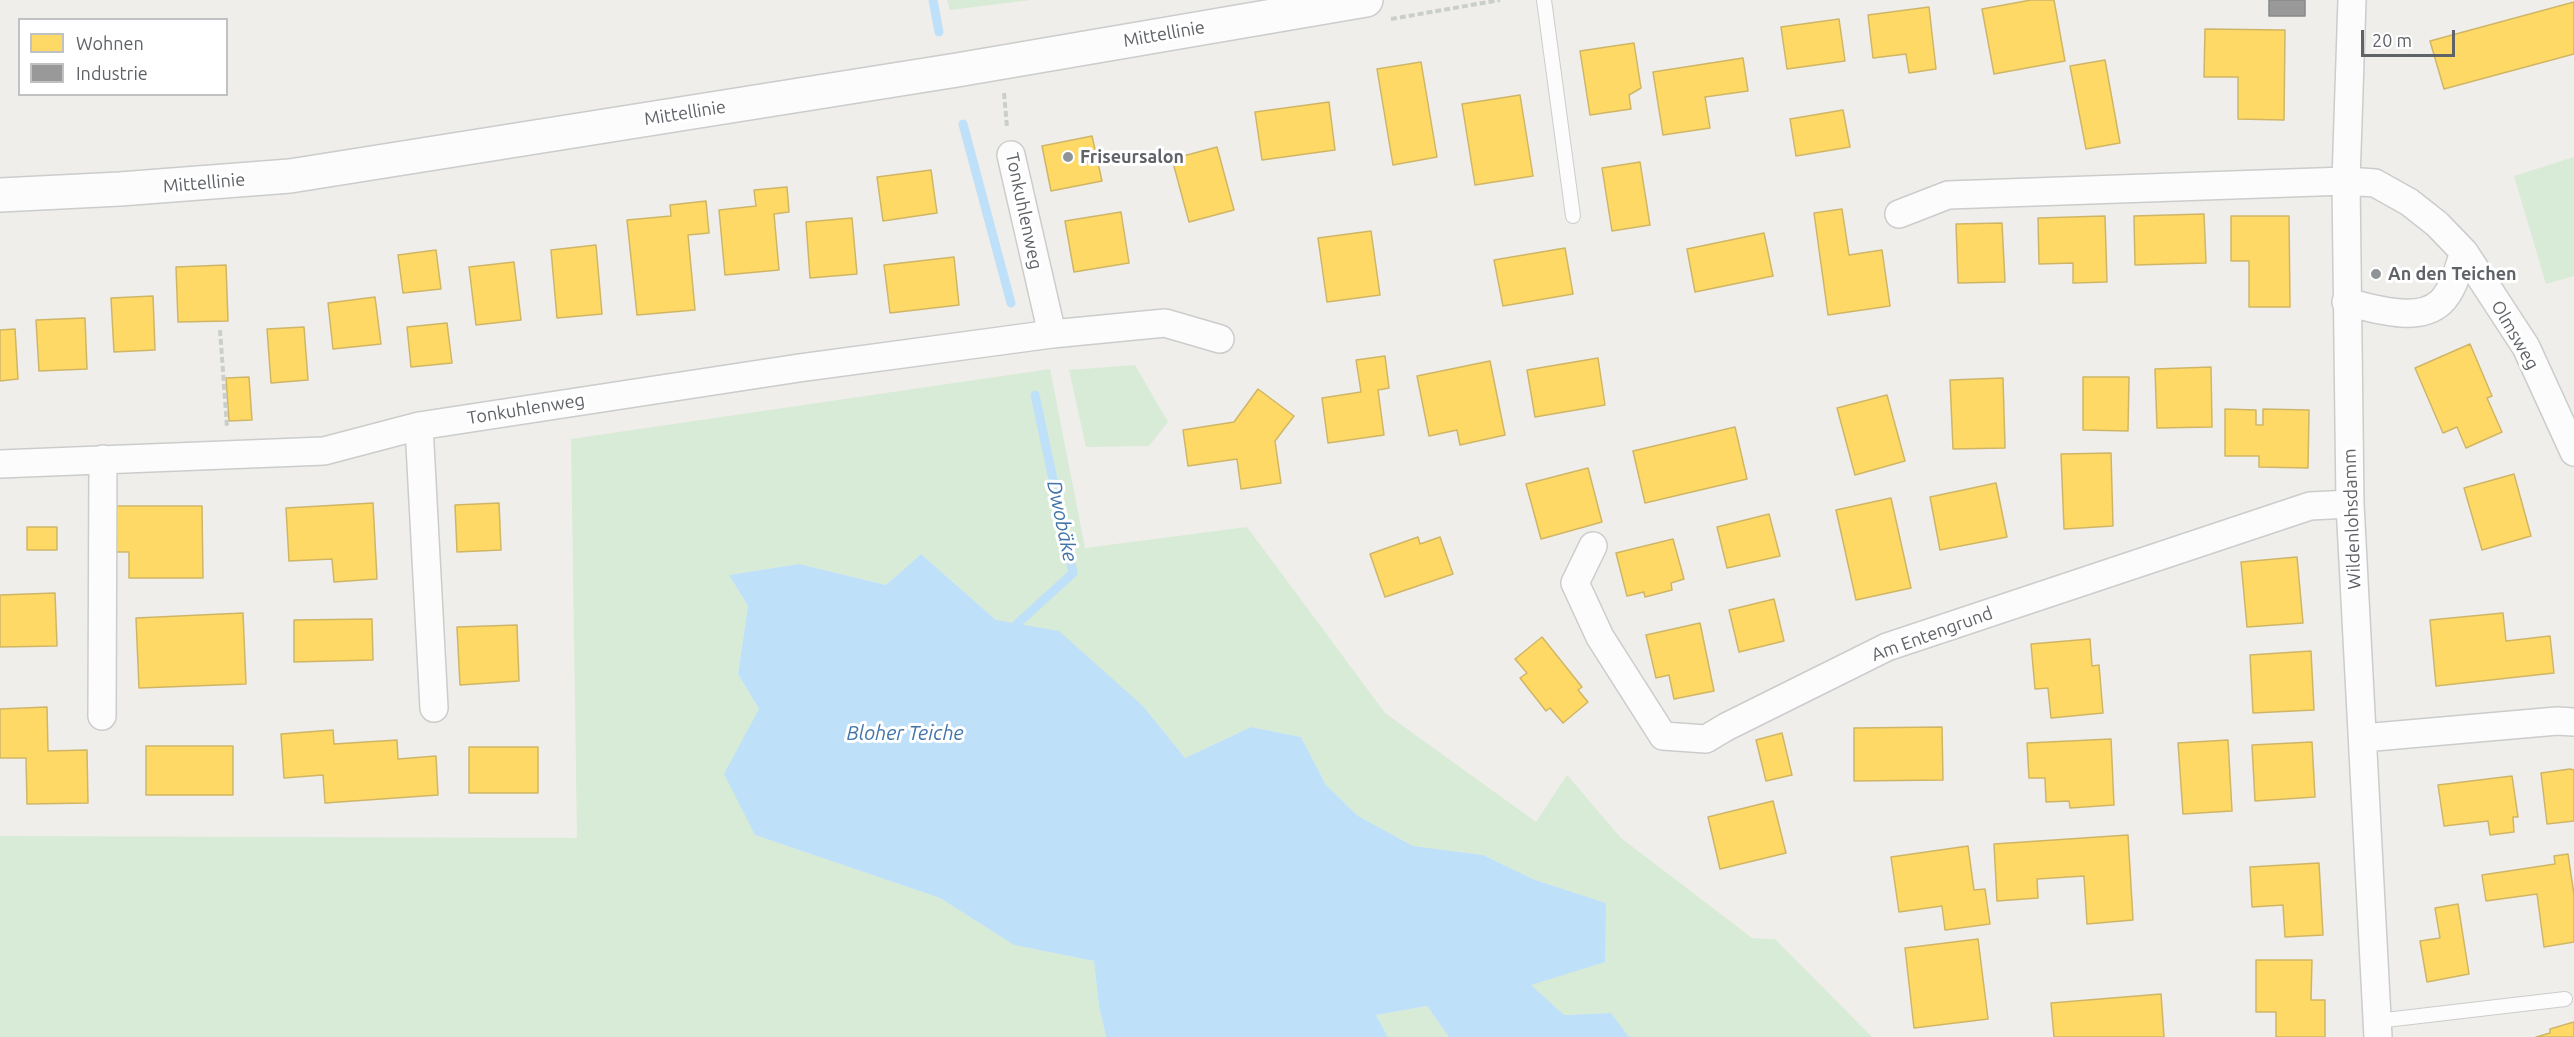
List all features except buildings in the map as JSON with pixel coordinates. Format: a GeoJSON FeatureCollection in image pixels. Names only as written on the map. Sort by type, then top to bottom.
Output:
{"type":"FeatureCollection","features":[{"type":"Feature","properties":{"kind":"street","name":"Wildenlohsdamm"},"geometry":{"type":"LineString","coordinates":[[2352,0],[2346,181],[2350,504],[2378,1029]]}},
{"type":"Feature","properties":{"kind":"street","name":"Mittellinie"},"geometry":{"type":"LineString","coordinates":[[0,195],[120,189],[290,176],[945,71],[1378,10]]}},
{"type":"Feature","properties":{"kind":"street","name":"Tonkuhlenweg"},"geometry":{"type":"LineString","coordinates":[[1011,155],[1052,334]]}},
{"type":"Feature","properties":{"kind":"street"},"geometry":{"type":"LineString","coordinates":[[1899,214],[1948,195],[2346,181]]}},
{"type":"Feature","properties":{"kind":"street","name":"Olmsweg"},"geometry":{"type":"LineString","coordinates":[[2346,181],[2375,183],[2409,202],[2437,224],[2464,252],[2526,347],[2574,452]]}},
{"type":"Feature","properties":{"kind":"street"},"geometry":{"type":"LineString","coordinates":[[2346,302],[2391,313],[2417,313],[2440,303],[2455,280],[2464,252]]}},
{"type":"Feature","properties":{"kind":"street","name":"Tonkuhlenweg"},"geometry":{"type":"LineString","coordinates":[[0,464],[324,451],[419,426],[800,368],[1052,334],[1165,323],[1220,339]]}},
{"type":"Feature","properties":{"kind":"street"},"geometry":{"type":"LineString","coordinates":[[419,426],[434,708]]}},
{"type":"Feature","properties":{"kind":"street"},"geometry":{"type":"LineString","coordinates":[[102,716],[103,459]]}},
{"type":"Feature","properties":{"kind":"street","name":"Am Entengrund"},"geometry":{"type":"LineString","coordinates":[[1593,546],[1575,583],[1600,637],[1663,736],[1706,739],[1887,647],[2310,507],[2350,504]]}},
{"type":"Feature","properties":{"kind":"street"},"geometry":{"type":"LineString","coordinates":[[2363,738],[2557,721],[2574,722]]}},
{"type":"Feature","properties":{"kind":"lane"},"geometry":{"type":"LineString","coordinates":[[1544,0],[1573,216]]}},
{"type":"Feature","properties":{"kind":"lane"},"geometry":{"type":"LineString","coordinates":[[2378,1029],[2565,999]]}},
{"type":"Feature","properties":{"kind":"path"},"geometry":{"type":"LineString","coordinates":[[1378,10],[1500,0]]}},
{"type":"Feature","properties":{"kind":"path","name":"Tonkuhlenweg"},"geometry":{"type":"LineString","coordinates":[[1004,87],[1011,155]]}},
{"type":"Feature","properties":{"kind":"path"},"geometry":{"type":"LineString","coordinates":[[220,330],[229,454]]}},
{"type":"Feature","properties":{"kind":"green space"},"geometry":{"type":"Polygon","coordinates":[[[947,0],[1031,0],[950,10],[947,0]]]}},
{"type":"Feature","properties":{"kind":"green space"},"geometry":{"type":"Polygon","coordinates":[[[2574,157],[2574,276],[2546,284],[2514,176],[2574,157]]]}},
{"type":"Feature","properties":{"kind":"green space"},"geometry":{"type":"Polygon","coordinates":[[[1135,365],[1168,422],[1149,446],[1086,447],[1069,370],[1135,365]]]}},
{"type":"Feature","properties":{"kind":"green space"},"geometry":{"type":"Polygon","coordinates":[[[1050,369],[1085,548],[1247,527],[1385,713],[1536,822],[1567,775],[1621,838],[1752,938],[1775,939],[1872,1037],[1629,1037],[1610,1013],[1563,1015],[1531,985],[1606,903],[1535,880],[1483,855],[1413,846],[1358,816],[1326,785],[1301,737],[1251,727],[1185,758],[1144,707],[996,620],[921,554],[886,585],[799,564],[729,575],[748,606],[738,674],[759,709],[755,835],[940,898],[1014,945],[1094,961],[1099,1006],[1106,1037],[0,1037],[0,836],[577,838],[571,439],[1050,369]]]}},
{"type":"Feature","properties":{"kind":"green space"},"geometry":{"type":"Polygon","coordinates":[[[1427,1006],[1449,1037],[1388,1037],[1376,1015],[1427,1006]]]}},
{"type":"Feature","properties":{"kind":"water","name":"Bloher Teiche"},"geometry":{"type":"Polygon","coordinates":[[[921,554],[996,620],[1059,631],[1144,707],[1185,758],[1251,727],[1301,737],[1326,785],[1358,816],[1413,846],[1483,855],[1535,880],[1606,903],[1605,962],[1531,985],[1564,1015],[1611,1013],[1629,1037],[1449,1037],[1427,1006],[1376,1015],[1388,1037],[1106,1037],[1099,1006],[1094,961],[1014,945],[940,898],[755,835],[724,774],[759,709],[738,674],[748,606],[729,575],[799,564],[886,585],[921,554]]]}},
{"type":"Feature","properties":{"kind":"waterway","name":"Dwobäke"},"geometry":{"type":"LineString","coordinates":[[933,0],[939,32]]}},
{"type":"Feature","properties":{"kind":"waterway","name":"Dwobäke"},"geometry":{"type":"LineString","coordinates":[[963,124],[1011,303]]}},
{"type":"Feature","properties":{"kind":"waterway","name":"Dwobäke"},"geometry":{"type":"LineString","coordinates":[[1017,624],[1073,573],[1035,395]]}},
{"type":"Feature","properties":{"kind":"place","name":"Friseursalon"},"geometry":{"type":"Point","coordinates":[1068,157]}},
{"type":"Feature","properties":{"kind":"place","name":"An den Teichen"},"geometry":{"type":"Point","coordinates":[2376,274]}}]}
